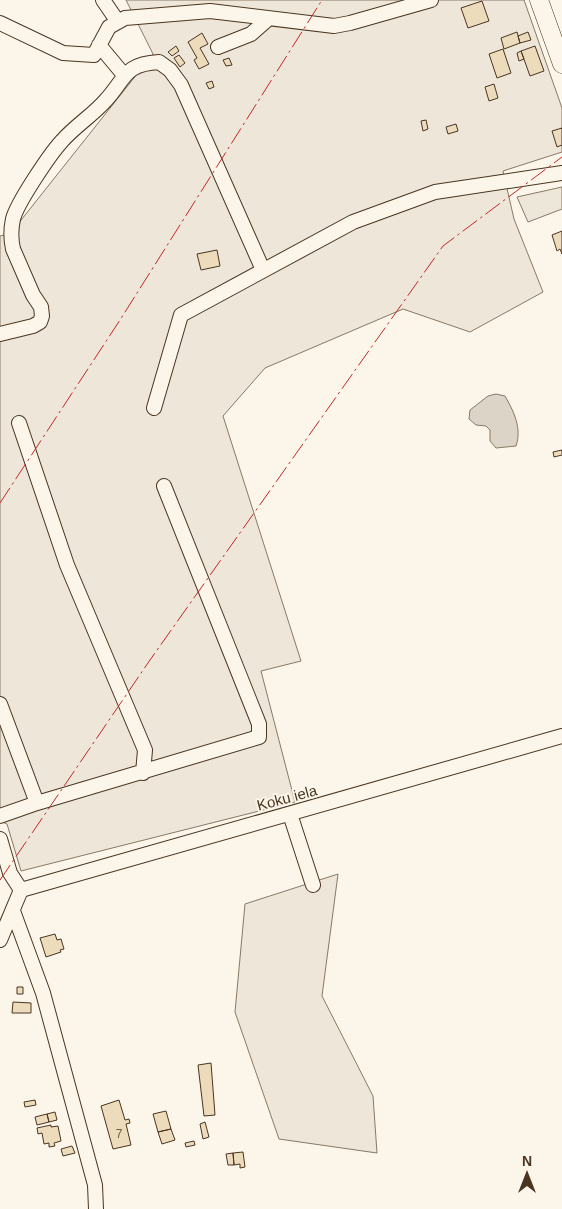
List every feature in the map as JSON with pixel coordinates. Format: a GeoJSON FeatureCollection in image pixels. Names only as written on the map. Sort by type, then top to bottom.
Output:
{"type":"FeatureCollection","features":[{"type":"Feature","properties":{"kind":"main road"},"geometry":{"type":"LineString","coordinates":[[539,0],[562,64]]}},
{"type":"Feature","properties":{"kind":"street"},"geometry":{"type":"LineString","coordinates":[[103,0],[118,22]]}},
{"type":"Feature","properties":{"kind":"street"},"geometry":{"type":"LineString","coordinates":[[0,23],[63,53],[94,55],[109,27],[125,18],[210,12],[334,26],[350,24],[431,0]]}},
{"type":"Feature","properties":{"kind":"street"},"geometry":{"type":"LineString","coordinates":[[218,46],[251,34],[268,18]]}},
{"type":"Feature","properties":{"kind":"street"},"geometry":{"type":"LineString","coordinates":[[99,45],[124,75]]}},
{"type":"Feature","properties":{"kind":"street"},"geometry":{"type":"LineString","coordinates":[[0,334],[33,326],[40,322],[42,316],[41,307],[33,295],[11,241],[13,218],[25,194],[61,142],[107,99],[124,75],[143,63],[159,62],[170,70],[181,86],[263,270]]}},
{"type":"Feature","properties":{"kind":"street"},"geometry":{"type":"LineString","coordinates":[[154,408],[181,315],[353,222],[435,192],[562,173]]}},
{"type":"Feature","properties":{"kind":"street"},"geometry":{"type":"LineString","coordinates":[[19,422],[67,566],[145,750],[143,773]]}},
{"type":"Feature","properties":{"kind":"street"},"geometry":{"type":"LineString","coordinates":[[0,816],[37,803],[259,737],[259,724],[164,486]]}},
{"type":"Feature","properties":{"kind":"street"},"geometry":{"type":"LineString","coordinates":[[0,704],[37,803]]}},
{"type":"Feature","properties":{"kind":"street","name":"Koku iela"},"geometry":{"type":"LineString","coordinates":[[21,890],[562,736]]}},
{"type":"Feature","properties":{"kind":"street"},"geometry":{"type":"LineString","coordinates":[[290,814],[314,886]]}},
{"type":"Feature","properties":{"kind":"street"},"geometry":{"type":"LineString","coordinates":[[0,839],[10,873],[21,890],[0,940]]}},
{"type":"Feature","properties":{"kind":"street"},"geometry":{"type":"LineString","coordinates":[[13,911],[43,993],[95,1185],[96,1209]]}},
{"type":"Feature","properties":{"kind":"shaded area"},"geometry":{"type":"Polygon","coordinates":[[[126,0],[524,0],[562,108],[562,152],[503,171],[514,219],[543,292],[470,332],[403,309],[265,368],[223,416],[301,661],[261,671],[295,802],[21,871],[7,824],[0,821],[0,236],[10,234],[153,54],[126,0]]]}},
{"type":"Feature","properties":{"kind":"shaded area"},"geometry":{"type":"Polygon","coordinates":[[[562,187],[562,209],[528,222],[517,197],[562,187]]]}},
{"type":"Feature","properties":{"kind":"shaded area"},"geometry":{"type":"Polygon","coordinates":[[[496,394],[505,396],[514,414],[518,426],[516,446],[496,448],[490,441],[490,430],[486,426],[476,425],[469,419],[470,410],[488,396],[496,394]]]}},
{"type":"Feature","properties":{"kind":"shaded area"},"geometry":{"type":"Polygon","coordinates":[[[338,874],[322,996],[373,1096],[377,1153],[279,1139],[235,1012],[245,904],[338,874]]]}},
{"type":"Feature","properties":{"kind":"building"},"geometry":{"type":"Polygon","coordinates":[[[482,1],[489,21],[468,28],[461,8],[482,1]]]}},
{"type":"Feature","properties":{"kind":"building"},"geometry":{"type":"Polygon","coordinates":[[[517,32],[520,43],[504,49],[501,38],[517,32]]]}},
{"type":"Feature","properties":{"kind":"building"},"geometry":{"type":"Polygon","coordinates":[[[528,32],[531,40],[520,43],[518,36],[528,32]]]}},
{"type":"Feature","properties":{"kind":"building"},"geometry":{"type":"Polygon","coordinates":[[[202,33],[208,44],[200,48],[209,64],[199,69],[194,60],[197,58],[188,42],[202,33]]]}},
{"type":"Feature","properties":{"kind":"building"},"geometry":{"type":"Polygon","coordinates":[[[176,46],[179,51],[172,56],[168,52],[176,46]]]}},
{"type":"Feature","properties":{"kind":"building"},"geometry":{"type":"Polygon","coordinates":[[[535,46],[544,71],[530,76],[521,51],[535,46]]]}},
{"type":"Feature","properties":{"kind":"building"},"geometry":{"type":"Polygon","coordinates":[[[503,49],[511,73],[497,78],[489,54],[503,49]]]}},
{"type":"Feature","properties":{"kind":"building"},"geometry":{"type":"Polygon","coordinates":[[[521,51],[524,59],[519,61],[517,53],[521,51]]]}},
{"type":"Feature","properties":{"kind":"building"},"geometry":{"type":"Polygon","coordinates":[[[179,55],[185,63],[180,67],[174,58],[179,55]]]}},
{"type":"Feature","properties":{"kind":"building"},"geometry":{"type":"Polygon","coordinates":[[[229,58],[232,65],[226,66],[223,60],[229,58]]]}},
{"type":"Feature","properties":{"kind":"building"},"geometry":{"type":"Polygon","coordinates":[[[212,81],[214,87],[209,89],[206,83],[212,81]]]}},
{"type":"Feature","properties":{"kind":"building"},"geometry":{"type":"Polygon","coordinates":[[[494,84],[498,98],[489,101],[485,87],[494,84]]]}},
{"type":"Feature","properties":{"kind":"building"},"geometry":{"type":"Polygon","coordinates":[[[426,120],[428,129],[423,131],[421,121],[426,120]]]}},
{"type":"Feature","properties":{"kind":"building"},"geometry":{"type":"Polygon","coordinates":[[[456,124],[458,131],[448,134],[446,127],[456,124]]]}},
{"type":"Feature","properties":{"kind":"building"},"geometry":{"type":"Polygon","coordinates":[[[562,128],[562,145],[557,147],[552,131],[562,128]]]}},
{"type":"Feature","properties":{"kind":"building"},"geometry":{"type":"Polygon","coordinates":[[[562,231],[562,254],[560,249],[557,251],[552,235],[562,231]]]}},
{"type":"Feature","properties":{"kind":"building"},"geometry":{"type":"Polygon","coordinates":[[[217,250],[220,266],[201,270],[197,254],[217,250]]]}},
{"type":"Feature","properties":{"kind":"building"},"geometry":{"type":"Polygon","coordinates":[[[562,450],[562,455],[554,457],[553,452],[562,450]]]}},
{"type":"Feature","properties":{"kind":"building"},"geometry":{"type":"Polygon","coordinates":[[[55,934],[57,940],[61,939],[64,949],[60,950],[61,952],[46,957],[40,938],[55,934]]]}},
{"type":"Feature","properties":{"kind":"building"},"geometry":{"type":"Polygon","coordinates":[[[17,987],[23,987],[23,994],[17,994],[17,987]]]}},
{"type":"Feature","properties":{"kind":"building"},"geometry":{"type":"Polygon","coordinates":[[[13,1002],[31,1003],[31,1013],[12,1013],[13,1002]]]}},
{"type":"Feature","properties":{"kind":"building"},"geometry":{"type":"Polygon","coordinates":[[[211,1063],[215,1115],[204,1116],[198,1065],[211,1063]]]}},
{"type":"Feature","properties":{"kind":"building"},"geometry":{"type":"Polygon","coordinates":[[[35,1100],[36,1105],[25,1107],[24,1102],[35,1100]]]}},
{"type":"Feature","properties":{"kind":"building"},"geometry":{"type":"Polygon","coordinates":[[[119,1100],[125,1120],[129,1119],[130,1123],[126,1124],[131,1145],[113,1149],[101,1106],[119,1100]]]}},
{"type":"Feature","properties":{"kind":"building"},"geometry":{"type":"Polygon","coordinates":[[[166,1111],[171,1129],[158,1132],[153,1114],[166,1111]]]}},
{"type":"Feature","properties":{"kind":"building"},"geometry":{"type":"Polygon","coordinates":[[[55,1112],[57,1120],[49,1122],[47,1114],[55,1112]]]}},
{"type":"Feature","properties":{"kind":"building"},"geometry":{"type":"Polygon","coordinates":[[[47,1114],[49,1122],[37,1125],[35,1117],[47,1114]]]}},
{"type":"Feature","properties":{"kind":"building"},"geometry":{"type":"Polygon","coordinates":[[[205,1122],[209,1137],[203,1139],[200,1124],[205,1122]]]}},
{"type":"Feature","properties":{"kind":"building"},"geometry":{"type":"Polygon","coordinates":[[[51,1125],[51,1127],[58,1126],[61,1141],[54,1143],[55,1146],[49,1147],[49,1143],[44,1144],[42,1133],[38,1134],[37,1128],[51,1125]]]}},
{"type":"Feature","properties":{"kind":"building"},"geometry":{"type":"Polygon","coordinates":[[[171,1129],[175,1140],[162,1144],[158,1132],[171,1129]]]}},
{"type":"Feature","properties":{"kind":"building"},"geometry":{"type":"Polygon","coordinates":[[[194,1141],[195,1145],[186,1147],[185,1143],[194,1141]]]}},
{"type":"Feature","properties":{"kind":"building"},"geometry":{"type":"Polygon","coordinates":[[[72,1146],[75,1153],[63,1156],[61,1149],[72,1146]]]}},
{"type":"Feature","properties":{"kind":"building"},"geometry":{"type":"Polygon","coordinates":[[[243,1152],[245,1167],[240,1168],[240,1164],[234,1165],[233,1153],[243,1152]]]}},
{"type":"Feature","properties":{"kind":"building"},"geometry":{"type":"Polygon","coordinates":[[[233,1153],[234,1165],[228,1165],[226,1154],[233,1153]]]}},
{"type":"Feature","properties":{"kind":"power"},"geometry":{"type":"LineString","coordinates":[[0,503],[120,320],[322,0]]}},
{"type":"Feature","properties":{"kind":"power"},"geometry":{"type":"LineString","coordinates":[[0,880],[150,660],[443,246],[562,157]]}}]}
